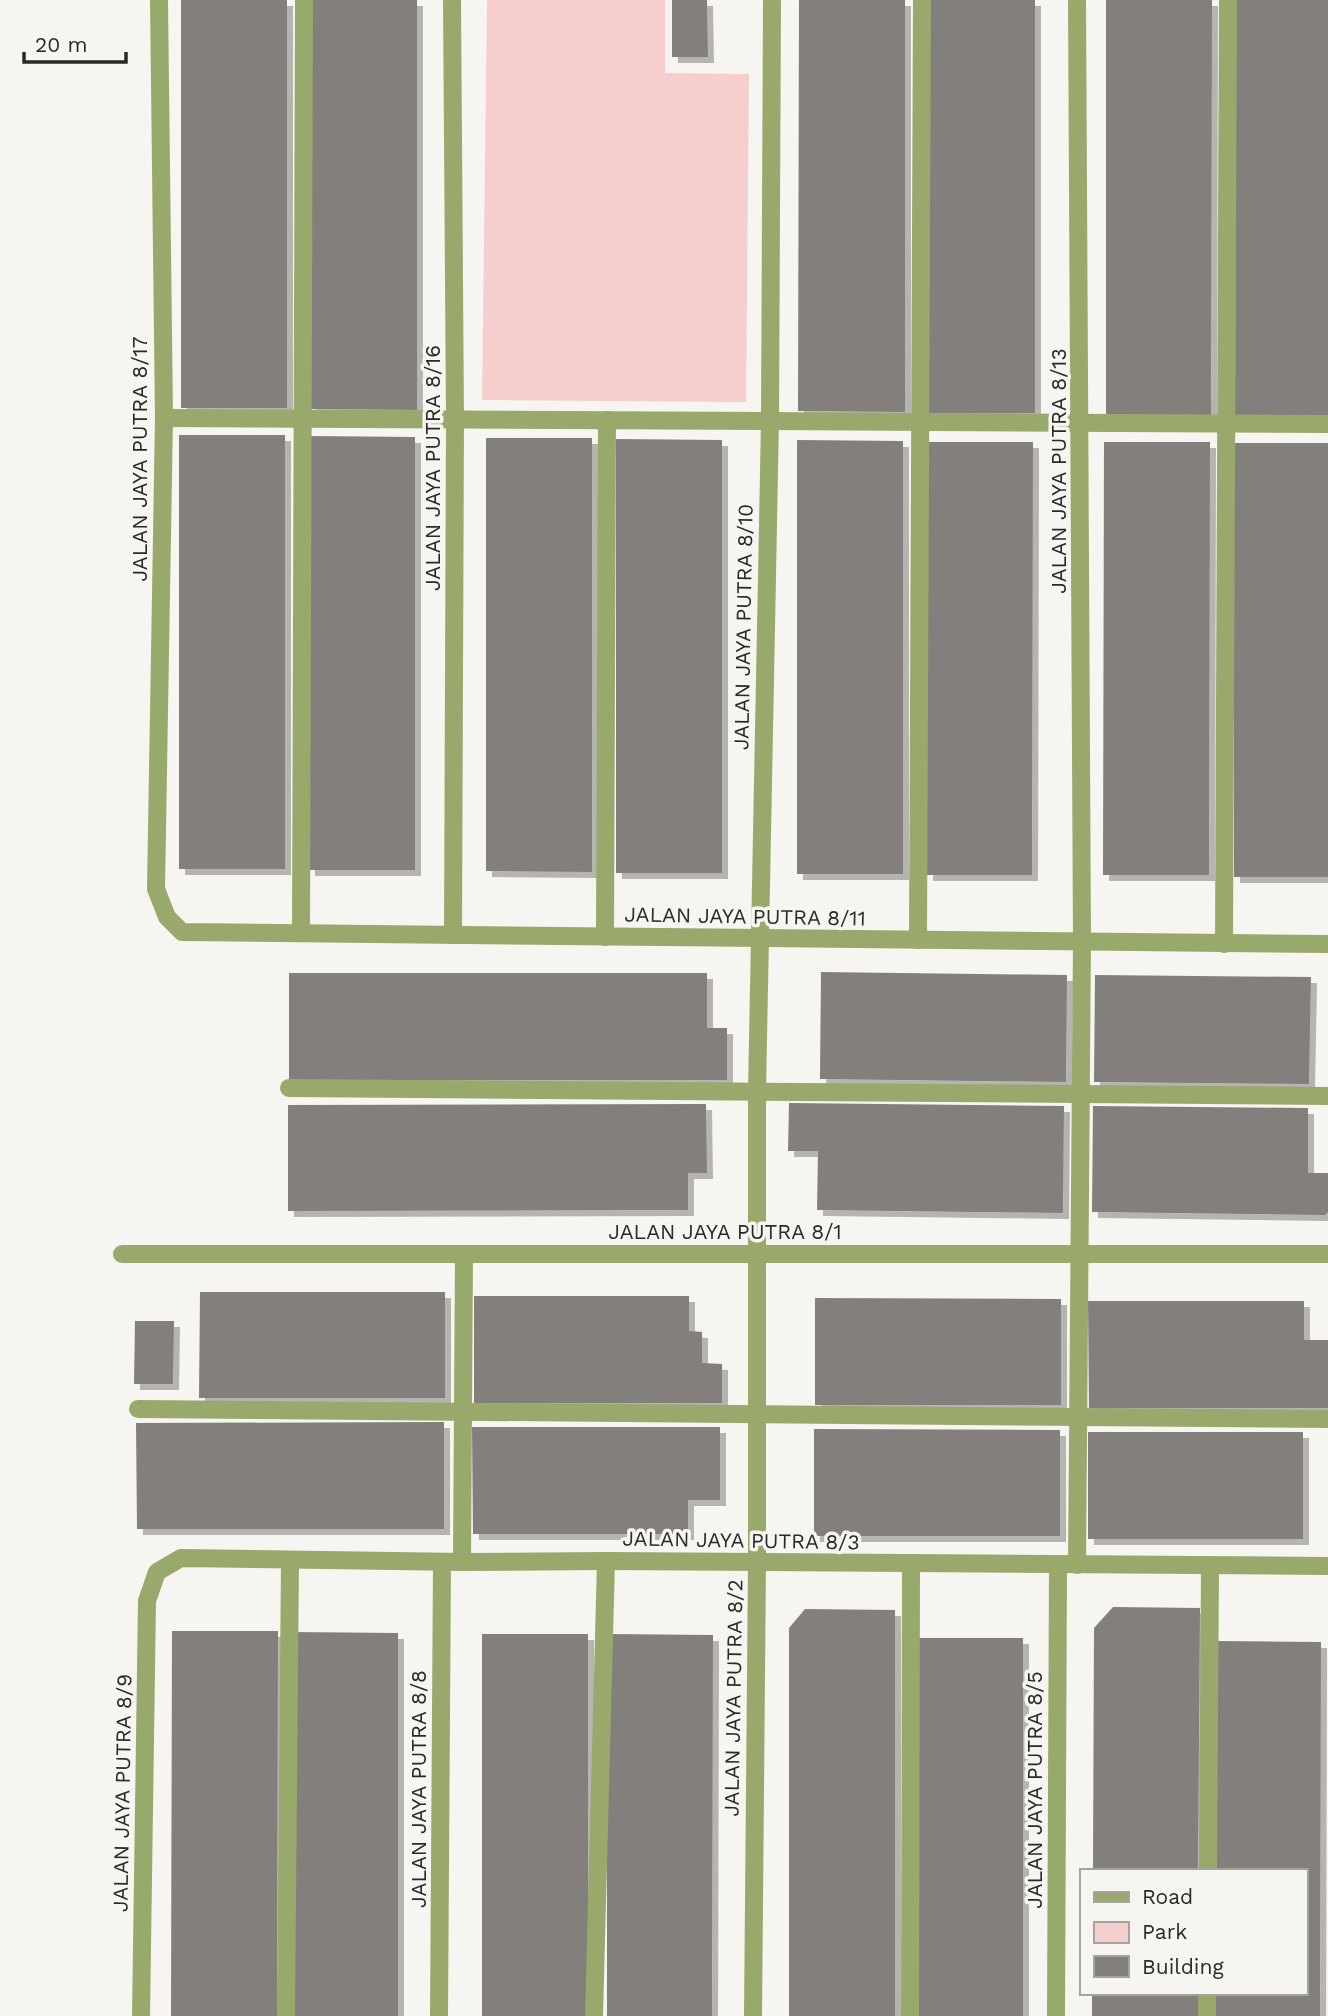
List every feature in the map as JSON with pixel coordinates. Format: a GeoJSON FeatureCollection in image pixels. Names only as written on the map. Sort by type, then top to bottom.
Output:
{"type":"FeatureCollection","features":[{"type":"Feature","properties":{"kind":"street","name":"JALAN JAYA PUTRA 8/17"},"geometry":{"type":"LineString","coordinates":[[159,0],[164,418],[156,889],[167,917]]}},
{"type":"Feature","properties":{"kind":"street"},"geometry":{"type":"LineString","coordinates":[[301,933],[304,0]]}},
{"type":"Feature","properties":{"kind":"street","name":"JALAN JAYA PUTRA 8/16"},"geometry":{"type":"LineString","coordinates":[[452,0],[455,419],[453,935]]}},
{"type":"Feature","properties":{"kind":"street","name":"JALAN JAYA PUTRA 8/10"},"geometry":{"type":"LineString","coordinates":[[756,1254],[770,421],[772,0]]}},
{"type":"Feature","properties":{"kind":"street"},"geometry":{"type":"LineString","coordinates":[[918,940],[922,0]]}},
{"type":"Feature","properties":{"kind":"street","name":"JALAN JAYA PUTRA 8/13"},"geometry":{"type":"LineString","coordinates":[[1077,0],[1082,941],[1077,1565]]}},
{"type":"Feature","properties":{"kind":"street"},"geometry":{"type":"LineString","coordinates":[[1224,944],[1228,0]]}},
{"type":"Feature","properties":{"kind":"street"},"geometry":{"type":"LineString","coordinates":[[164,418],[1328,424]]}},
{"type":"Feature","properties":{"kind":"street"},"geometry":{"type":"LineString","coordinates":[[605,937],[607,420]]}},
{"type":"Feature","properties":{"kind":"street","name":"JALAN JAYA PUTRA 8/11"},"geometry":{"type":"LineString","coordinates":[[167,917],[182,932],[1328,944]]}},
{"type":"Feature","properties":{"kind":"street"},"geometry":{"type":"LineString","coordinates":[[289,1088],[1328,1096]]}},
{"type":"Feature","properties":{"kind":"street","name":"JALAN JAYA PUTRA 8/1"},"geometry":{"type":"LineString","coordinates":[[122,1254],[1328,1254]]}},
{"type":"Feature","properties":{"kind":"street"},"geometry":{"type":"LineString","coordinates":[[462,1562],[464,1254]]}},
{"type":"Feature","properties":{"kind":"street","name":"JALAN JAYA PUTRA 8/2"},"geometry":{"type":"LineString","coordinates":[[753,2016],[757,1563],[756,1254]]}},
{"type":"Feature","properties":{"kind":"street"},"geometry":{"type":"LineString","coordinates":[[138,1409],[1328,1419]]}},
{"type":"Feature","properties":{"kind":"street","name":"JALAN JAYA PUTRA 8/3"},"geometry":{"type":"LineString","coordinates":[[158,1572],[181,1558],[442,1562],[1328,1566]]}},
{"type":"Feature","properties":{"kind":"street"},"geometry":{"type":"LineString","coordinates":[[286,2016],[290,1560]]}},
{"type":"Feature","properties":{"kind":"street"},"geometry":{"type":"LineString","coordinates":[[594,2016],[606,1561]]}},
{"type":"Feature","properties":{"kind":"street","name":"JALAN JAYA PUTRA 8/8"},"geometry":{"type":"LineString","coordinates":[[439,2016],[442,1562]]}},
{"type":"Feature","properties":{"kind":"street"},"geometry":{"type":"LineString","coordinates":[[910,2016],[911,1564]]}},
{"type":"Feature","properties":{"kind":"street","name":"JALAN JAYA PUTRA 8/5"},"geometry":{"type":"LineString","coordinates":[[1056,2016],[1058,1564]]}},
{"type":"Feature","properties":{"kind":"street"},"geometry":{"type":"LineString","coordinates":[[1208,1869],[1209,1566]]}},
{"type":"Feature","properties":{"kind":"street","name":"JALAN JAYA PUTRA 8/9"},"geometry":{"type":"LineString","coordinates":[[141,2016],[147,1601],[158,1572]]}},
{"type":"Feature","properties":{"kind":"street"},"geometry":{"type":"LineString","coordinates":[[1207,1995],[1207,2016]]}},
{"type":"Feature","properties":{"kind":"green space"},"geometry":{"type":"Polygon","coordinates":[[[487,0],[665,0],[665,73],[749,74],[746,402],[482,400],[487,0]]]}},
{"type":"Feature","properties":{"kind":"building"},"geometry":{"type":"Polygon","coordinates":[[[181,0],[287,0],[287,408],[181,408],[181,0]]]}},
{"type":"Feature","properties":{"kind":"building"},"geometry":{"type":"Polygon","coordinates":[[[311,0],[417,0],[417,410],[310,409],[311,0]]]}},
{"type":"Feature","properties":{"kind":"building"},"geometry":{"type":"Polygon","coordinates":[[[672,0],[707,0],[708,57],[672,57],[672,0]]]}},
{"type":"Feature","properties":{"kind":"building"},"geometry":{"type":"Polygon","coordinates":[[[799,0],[905,0],[905,412],[798,411],[799,0]]]}},
{"type":"Feature","properties":{"kind":"building"},"geometry":{"type":"Polygon","coordinates":[[[929,0],[1035,0],[1035,413],[928,413],[929,0]]]}},
{"type":"Feature","properties":{"kind":"building"},"geometry":{"type":"Polygon","coordinates":[[[1106,0],[1212,0],[1211,415],[1106,415],[1106,0]]]}},
{"type":"Feature","properties":{"kind":"building"},"geometry":{"type":"Polygon","coordinates":[[[1236,0],[1328,0],[1328,417],[1235,416],[1236,0]]]}},
{"type":"Feature","properties":{"kind":"building"},"geometry":{"type":"Polygon","coordinates":[[[179,435],[285,435],[285,869],[179,869],[179,435]]]}},
{"type":"Feature","properties":{"kind":"building"},"geometry":{"type":"Polygon","coordinates":[[[310,436],[415,437],[415,870],[309,870],[310,436]]]}},
{"type":"Feature","properties":{"kind":"building"},"geometry":{"type":"Polygon","coordinates":[[[486,438],[592,438],[592,872],[486,871],[486,438]]]}},
{"type":"Feature","properties":{"kind":"building"},"geometry":{"type":"Polygon","coordinates":[[[616,439],[722,440],[722,873],[616,873],[616,439]]]}},
{"type":"Feature","properties":{"kind":"building"},"geometry":{"type":"Polygon","coordinates":[[[797,440],[903,441],[903,874],[797,874],[797,440]]]}},
{"type":"Feature","properties":{"kind":"building"},"geometry":{"type":"Polygon","coordinates":[[[927,442],[1033,442],[1032,875],[927,875],[927,442]]]}},
{"type":"Feature","properties":{"kind":"building"},"geometry":{"type":"Polygon","coordinates":[[[1104,442],[1210,442],[1209,875],[1103,875],[1104,442]]]}},
{"type":"Feature","properties":{"kind":"building"},"geometry":{"type":"Polygon","coordinates":[[[1234,443],[1328,443],[1328,877],[1234,877],[1234,443]]]}},
{"type":"Feature","properties":{"kind":"building"},"geometry":{"type":"Polygon","coordinates":[[[821,972],[1067,975],[1066,1082],[820,1079],[821,972]]]}},
{"type":"Feature","properties":{"kind":"building"},"geometry":{"type":"Polygon","coordinates":[[[289,973],[707,973],[707,1028],[727,1028],[727,1080],[289,1080],[289,973]]]}},
{"type":"Feature","properties":{"kind":"building"},"geometry":{"type":"Polygon","coordinates":[[[1095,975],[1311,977],[1309,1084],[1094,1082],[1095,975]]]}},
{"type":"Feature","properties":{"kind":"building"},"geometry":{"type":"Polygon","coordinates":[[[789,1103],[1064,1106],[1063,1213],[817,1210],[818,1151],[788,1151],[789,1103]]]}},
{"type":"Feature","properties":{"kind":"building"},"geometry":{"type":"Polygon","coordinates":[[[706,1104],[707,1173],[688,1173],[688,1210],[288,1211],[288,1105],[706,1104]]]}},
{"type":"Feature","properties":{"kind":"building"},"geometry":{"type":"Polygon","coordinates":[[[1093,1106],[1308,1108],[1308,1173],[1328,1173],[1328,1212],[1325,1215],[1092,1212],[1093,1106]]]}},
{"type":"Feature","properties":{"kind":"building"},"geometry":{"type":"Polygon","coordinates":[[[200,1292],[445,1292],[445,1398],[199,1398],[200,1292]]]}},
{"type":"Feature","properties":{"kind":"building"},"geometry":{"type":"Polygon","coordinates":[[[474,1296],[689,1296],[689,1331],[702,1332],[702,1363],[722,1364],[722,1403],[474,1403],[474,1296]]]}},
{"type":"Feature","properties":{"kind":"building"},"geometry":{"type":"Polygon","coordinates":[[[815,1298],[1061,1299],[1061,1405],[815,1405],[815,1298]]]}},
{"type":"Feature","properties":{"kind":"building"},"geometry":{"type":"Polygon","coordinates":[[[1088,1301],[1304,1301],[1304,1340],[1328,1340],[1328,1408],[1089,1408],[1088,1301]]]}},
{"type":"Feature","properties":{"kind":"building"},"geometry":{"type":"Polygon","coordinates":[[[135,1321],[174,1321],[173,1384],[134,1384],[135,1321]]]}},
{"type":"Feature","properties":{"kind":"building"},"geometry":{"type":"Polygon","coordinates":[[[444,1422],[444,1529],[137,1529],[136,1423],[444,1422]]]}},
{"type":"Feature","properties":{"kind":"building"},"geometry":{"type":"Polygon","coordinates":[[[472,1427],[720,1427],[720,1500],[688,1500],[688,1534],[473,1534],[472,1427]]]}},
{"type":"Feature","properties":{"kind":"building"},"geometry":{"type":"Polygon","coordinates":[[[814,1429],[1060,1430],[1060,1536],[814,1536],[814,1429]]]}},
{"type":"Feature","properties":{"kind":"building"},"geometry":{"type":"Polygon","coordinates":[[[1088,1432],[1303,1432],[1303,1539],[1088,1539],[1088,1432]]]}},
{"type":"Feature","properties":{"kind":"building"},"geometry":{"type":"Polygon","coordinates":[[[1113,1607],[1200,1608],[1198,1869],[1093,1869],[1094,1628],[1113,1607]]]}},
{"type":"Feature","properties":{"kind":"building"},"geometry":{"type":"Polygon","coordinates":[[[805,1609],[895,1610],[895,2016],[789,2016],[789,1628],[805,1609]]]}},
{"type":"Feature","properties":{"kind":"building"},"geometry":{"type":"Polygon","coordinates":[[[172,1631],[278,1631],[277,2016],[171,2016],[172,1631]]]}},
{"type":"Feature","properties":{"kind":"building"},"geometry":{"type":"Polygon","coordinates":[[[292,1632],[398,1633],[398,2016],[292,2016],[292,1632]]]}},
{"type":"Feature","properties":{"kind":"building"},"geometry":{"type":"Polygon","coordinates":[[[482,1634],[588,1634],[588,2016],[482,2016],[482,1634]]]}},
{"type":"Feature","properties":{"kind":"building"},"geometry":{"type":"Polygon","coordinates":[[[607,1634],[713,1635],[712,2016],[607,2016],[607,1634]]]}},
{"type":"Feature","properties":{"kind":"building"},"geometry":{"type":"Polygon","coordinates":[[[918,1638],[1023,1638],[1023,2016],[917,2016],[918,1638]]]}},
{"type":"Feature","properties":{"kind":"building"},"geometry":{"type":"Polygon","coordinates":[[[1215,1641],[1321,1642],[1320,2016],[1214,2016],[1214,1995],[1307,1995],[1307,1869],[1214,1869],[1215,1641]]]}},
{"type":"Feature","properties":{"kind":"building"},"geometry":{"type":"Polygon","coordinates":[[[1092,1995],[1198,1995],[1198,2016],[1092,2016],[1092,1995]]]}}]}
